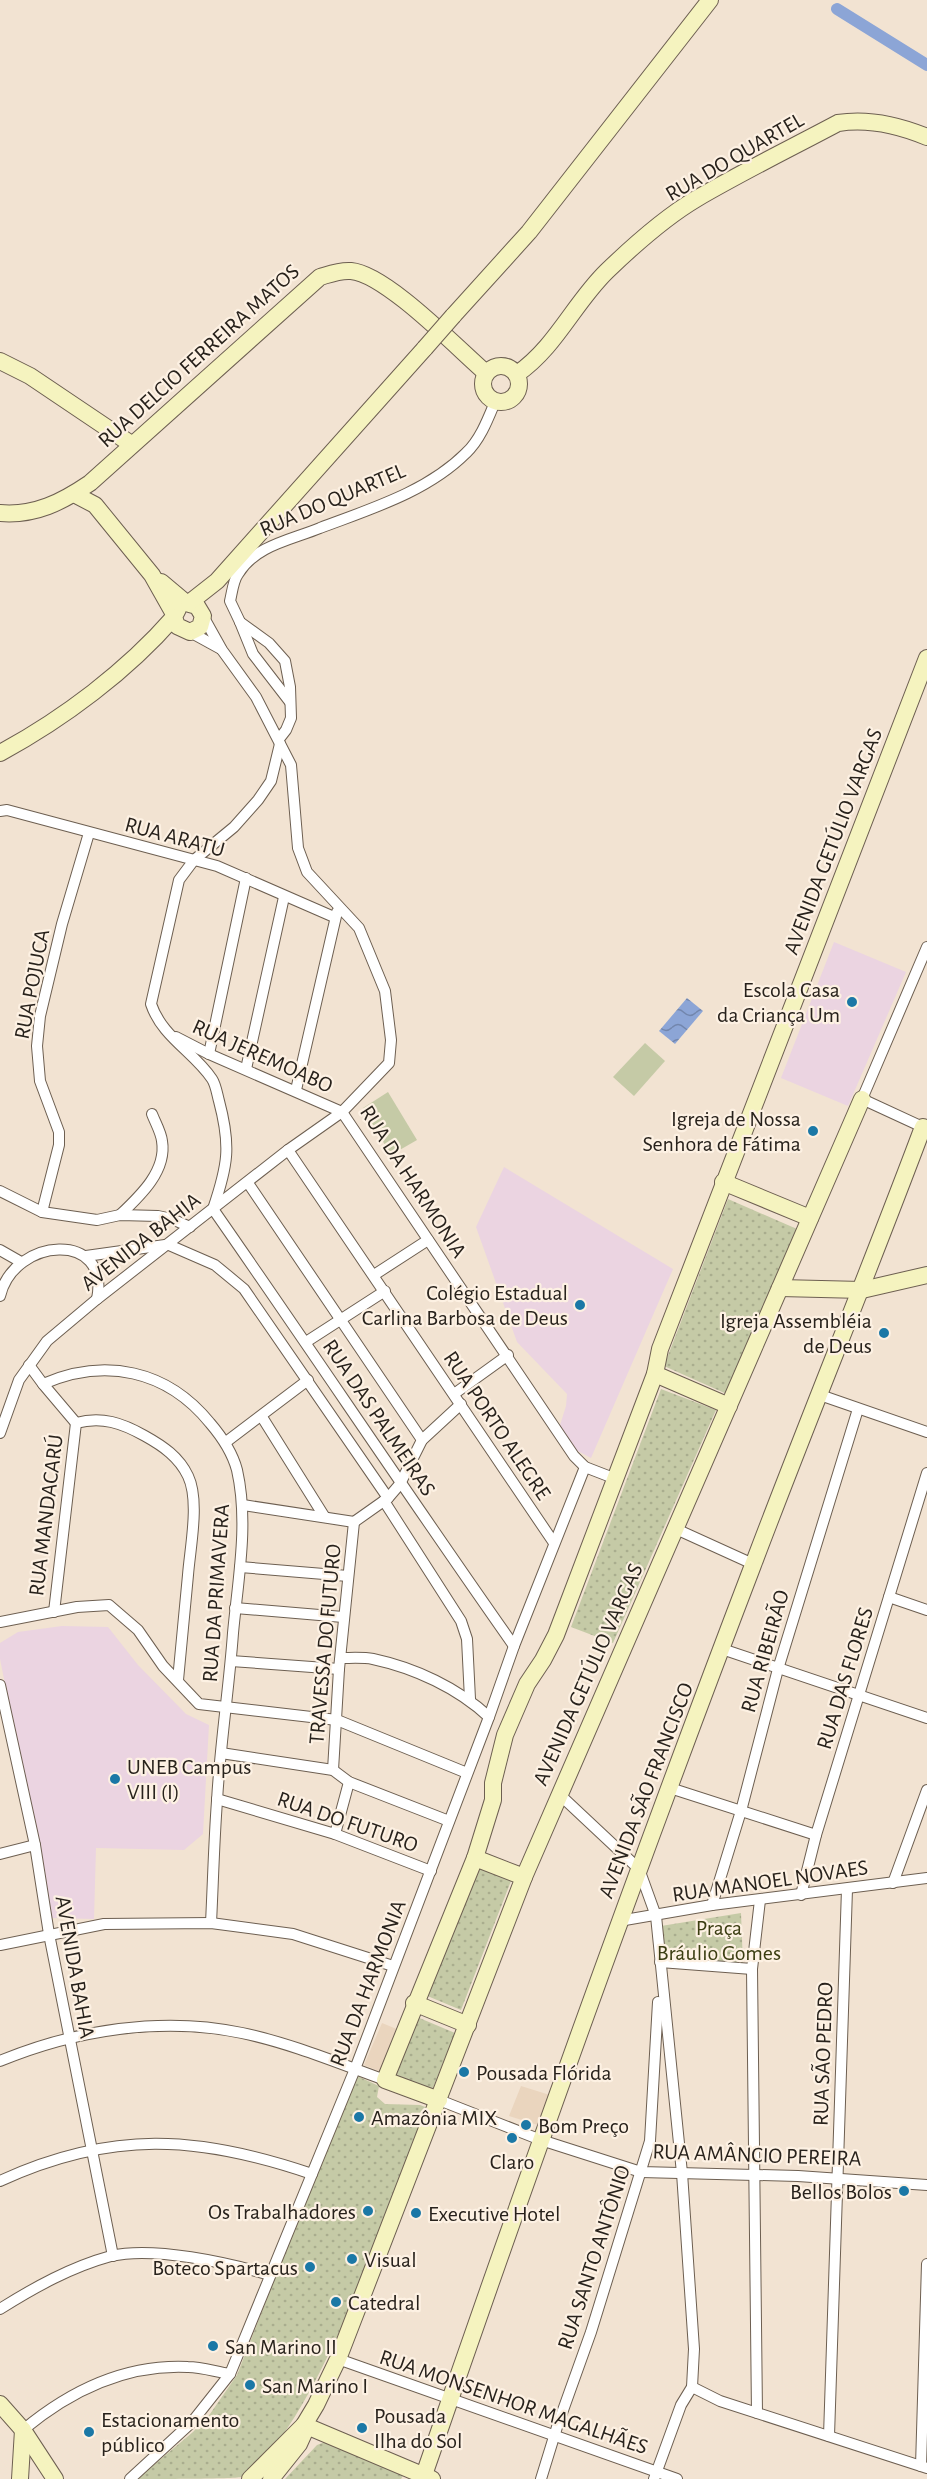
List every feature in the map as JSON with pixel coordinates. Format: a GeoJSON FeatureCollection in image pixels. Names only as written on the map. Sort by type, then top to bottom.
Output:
{"type":"FeatureCollection","features":[{"type":"Feature","properties":{"kind":"street","name":"RUA DO QUARTEL"},"geometry":{"type":"LineString","coordinates":[[188,611],[529,232],[710,0]]}},
{"type":"Feature","properties":{"kind":"street","name":"RUA DO QUARTEL"},"geometry":{"type":"LineString","coordinates":[[517,374],[544,352],[582,300],[606,272],[640,240],[694,200],[838,123],[855,120],[875,121],[927,137]]}},
{"type":"Feature","properties":{"kind":"street","name":"RUA DELCIO FERREIRA MATOS"},"geometry":{"type":"LineString","coordinates":[[0,513],[18,514],[51,506],[90,483],[320,277],[336,272],[352,271],[370,276],[397,294],[486,373]]}},
{"type":"Feature","properties":{"kind":"street"},"geometry":{"type":"LineString","coordinates":[[0,361],[30,376],[131,444]]}},
{"type":"Feature","properties":{"kind":"street"},"geometry":{"type":"LineString","coordinates":[[497,365],[504,366],[517,374],[519,389],[512,399],[507,402],[495,402],[486,395],[482,384],[486,373],[497,365]]}},
{"type":"Feature","properties":{"kind":"street","name":"RUA DO QUARTEL"},"geometry":{"type":"LineString","coordinates":[[290,702],[253,654],[230,601],[238,575],[272,544],[314,531],[392,501],[437,477],[467,452],[484,428],[495,402]]}},
{"type":"Feature","properties":{"kind":"street"},"geometry":{"type":"LineString","coordinates":[[90,483],[95,504],[152,576],[188,611],[200,627],[151,644]]}},
{"type":"Feature","properties":{"kind":"street"},"geometry":{"type":"LineString","coordinates":[[74,494],[95,504]]}},
{"type":"Feature","properties":{"kind":"street"},"geometry":{"type":"LineString","coordinates":[[188,611],[177,626],[222,650]]}},
{"type":"Feature","properties":{"kind":"street"},"geometry":{"type":"LineString","coordinates":[[0,753],[62,716],[188,611]]}},
{"type":"Feature","properties":{"kind":"street","name":"RUA DA HARMONIA"},"geometry":{"type":"LineString","coordinates":[[188,611],[222,650],[256,697],[280,741],[291,765],[298,848],[307,872],[337,913],[358,928],[385,991],[392,1040],[389,1063],[384,1071],[342,1112],[574,1456],[585,1467],[616,1479]]}},
{"type":"Feature","properties":{"kind":"street"},"geometry":{"type":"LineString","coordinates":[[213,1209],[228,1150],[226,1128],[213,1080],[168,1034],[156,1018],[152,1004],[153,988],[179,880],[194,860],[234,827],[258,800],[271,781],[280,741],[291,718],[285,661],[269,644],[240,622]]}},
{"type":"Feature","properties":{"kind":"street","name":"AVENIDA GETÚLIO VARGAS"},"geometry":{"type":"LineString","coordinates":[[385,2080],[475,1858],[493,1800],[492,1783],[506,1735],[526,1684],[543,1660],[556,1635],[655,1374],[660,1349],[723,1182],[927,658]]}},
{"type":"Feature","properties":{"kind":"street","name":"RUA ARATU"},"geometry":{"type":"LineString","coordinates":[[0,811],[7,810],[217,866],[284,897],[337,913]]}},
{"type":"Feature","properties":{"kind":"street","name":"RUA POJUCA"},"geometry":{"type":"LineString","coordinates":[[42,1212],[59,1145],[59,1132],[40,1081],[38,1046],[40,1016],[62,924],[89,833]]}},
{"type":"Feature","properties":{"kind":"street"},"geometry":{"type":"LineString","coordinates":[[208,1054],[246,878]]}},
{"type":"Feature","properties":{"kind":"street"},"geometry":{"type":"LineString","coordinates":[[246,1069],[284,897]]}},
{"type":"Feature","properties":{"kind":"street"},"geometry":{"type":"LineString","coordinates":[[296,1090],[337,913]]}},
{"type":"Feature","properties":{"kind":"street","name":"AVENIDA GETÚLIO VARGAS"},"geometry":{"type":"LineString","coordinates":[[250,2479],[304,2425],[338,2359],[524,1877],[927,947]]}},
{"type":"Feature","properties":{"kind":"street","name":"RUA JEREMOABO"},"geometry":{"type":"LineString","coordinates":[[168,1034],[208,1054],[296,1090],[342,1112]]}},
{"type":"Feature","properties":{"kind":"street"},"geometry":{"type":"LineString","coordinates":[[213,1080],[218,1068],[230,1062]]}},
{"type":"Feature","properties":{"kind":"street"},"geometry":{"type":"LineString","coordinates":[[862,1099],[926,1124]]}},
{"type":"Feature","properties":{"kind":"street","name":"AVENIDA BAHIA"},"geometry":{"type":"LineString","coordinates":[[0,1432],[19,1380],[47,1341],[97,1299],[288,1150],[342,1112]]}},
{"type":"Feature","properties":{"kind":"street"},"geometry":{"type":"LineString","coordinates":[[120,1215],[159,1169],[162,1141],[152,1114]]}},
{"type":"Feature","properties":{"kind":"street","name":"AVENIDA SÃO FRANCISCO"},"geometry":{"type":"LineString","coordinates":[[418,2476],[450,2400],[619,1922],[753,1564],[926,1124]]}},
{"type":"Feature","properties":{"kind":"street","name":"RUA PORTO ALEGRE"},"geometry":{"type":"LineString","coordinates":[[288,1150],[554,1543]]}},
{"type":"Feature","properties":{"kind":"street"},"geometry":{"type":"LineString","coordinates":[[723,1182],[810,1218]]}},
{"type":"Feature","properties":{"kind":"street"},"geometry":{"type":"LineString","coordinates":[[248,1183],[422,1440]]}},
{"type":"Feature","properties":{"kind":"street"},"geometry":{"type":"LineString","coordinates":[[0,1191],[42,1212],[97,1220],[120,1215],[158,1216],[190,1227]]}},
{"type":"Feature","properties":{"kind":"street","name":"RUA DAS PALMEIRAS"},"geometry":{"type":"LineString","coordinates":[[213,1209],[306,1342],[400,1484],[514,1646]]}},
{"type":"Feature","properties":{"kind":"street"},"geometry":{"type":"LineString","coordinates":[[374,1275],[428,1240]]}},
{"type":"Feature","properties":{"kind":"street"},"geometry":{"type":"LineString","coordinates":[[0,1296],[2,1281],[21,1262],[35,1254],[51,1250],[72,1251],[86,1256],[169,1245]]}},
{"type":"Feature","properties":{"kind":"street","name":"RUA DAS PALMEIRAS"},"geometry":{"type":"LineString","coordinates":[[169,1245],[214,1265],[244,1289],[308,1380],[386,1499],[461,1621],[467,1639],[470,1699]]}},
{"type":"Feature","properties":{"kind":"street"},"geometry":{"type":"LineString","coordinates":[[0,1250],[21,1262]]}},
{"type":"Feature","properties":{"kind":"street"},"geometry":{"type":"LineString","coordinates":[[86,1256],[96,1271],[100,1285],[97,1299]]}},
{"type":"Feature","properties":{"kind":"street"},"geometry":{"type":"LineString","coordinates":[[780,1288],[862,1290],[927,1275]]}},
{"type":"Feature","properties":{"kind":"street"},"geometry":{"type":"LineString","coordinates":[[306,1342],[385,1292]]}},
{"type":"Feature","properties":{"kind":"street"},"geometry":{"type":"LineString","coordinates":[[454,1394],[508,1355]]}},
{"type":"Feature","properties":{"kind":"street"},"geometry":{"type":"LineString","coordinates":[[29,1365],[76,1423],[92,1419],[108,1420],[128,1426],[166,1448],[189,1477],[194,1509],[178,1680]]}},
{"type":"Feature","properties":{"kind":"street","name":"RUA DA PRIMAVERA"},"geometry":{"type":"LineString","coordinates":[[43,1384],[62,1376],[108,1369],[141,1375],[174,1389],[194,1403],[226,1442],[236,1467],[243,1505],[240,1567],[217,1799],[211,1923]]}},
{"type":"Feature","properties":{"kind":"street"},"geometry":{"type":"LineString","coordinates":[[655,1374],[729,1406]]}},
{"type":"Feature","properties":{"kind":"street"},"geometry":{"type":"LineString","coordinates":[[226,1442],[308,1380]]}},
{"type":"Feature","properties":{"kind":"street"},"geometry":{"type":"LineString","coordinates":[[820,1395],[927,1432]]}},
{"type":"Feature","properties":{"kind":"street"},"geometry":{"type":"LineString","coordinates":[[243,1505],[354,1522],[386,1499],[400,1484],[422,1440],[461,1404]]}},
{"type":"Feature","properties":{"kind":"street","name":"RUA RIBEIRÃO"},"geometry":{"type":"LineString","coordinates":[[712,1905],[741,1811],[778,1669],[858,1409]]}},
{"type":"Feature","properties":{"kind":"street"},"geometry":{"type":"LineString","coordinates":[[262,1417],[324,1516]]}},
{"type":"Feature","properties":{"kind":"street","name":"RUA MANDACARÚ"},"geometry":{"type":"LineString","coordinates":[[54,1612],[76,1423]]}},
{"type":"Feature","properties":{"kind":"street","name":"RUA DA HARMONIA"},"geometry":{"type":"LineString","coordinates":[[130,2479],[192,2422],[230,2374],[355,2069],[393,1966],[432,1871],[514,1646],[585,1467]]}},
{"type":"Feature","properties":{"kind":"street","name":"RUA DAS FLORES"},"geometry":{"type":"LineString","coordinates":[[801,1895],[816,1835],[927,1473]]}},
{"type":"Feature","properties":{"kind":"street","name":"TRAVESSA DO FUTURO"},"geometry":{"type":"LineString","coordinates":[[333,1770],[343,1617],[354,1522]]}},
{"type":"Feature","properties":{"kind":"street"},"geometry":{"type":"LineString","coordinates":[[675,1529],[753,1564]]}},
{"type":"Feature","properties":{"kind":"street"},"geometry":{"type":"LineString","coordinates":[[240,1567],[348,1576]]}},
{"type":"Feature","properties":{"kind":"street"},"geometry":{"type":"LineString","coordinates":[[889,1597],[927,1610]]}},
{"type":"Feature","properties":{"kind":"street"},"geometry":{"type":"LineString","coordinates":[[0,1622],[77,1607],[109,1605],[138,1630],[163,1666],[200,1704],[227,1709],[337,1720],[467,1773]]}},
{"type":"Feature","properties":{"kind":"street"},"geometry":{"type":"LineString","coordinates":[[235,1608],[343,1617]]}},
{"type":"Feature","properties":{"kind":"street"},"geometry":{"type":"LineString","coordinates":[[722,1649],[927,1718]]}},
{"type":"Feature","properties":{"kind":"street"},"geometry":{"type":"LineString","coordinates":[[231,1661],[340,1664],[371,1658],[395,1665],[450,1688],[470,1699],[489,1717]]}},
{"type":"Feature","properties":{"kind":"street","name":"AVENIDA BAHIA"},"geometry":{"type":"LineString","coordinates":[[0,1685],[4,1733],[35,1845],[49,1934],[113,2256]]}},
{"type":"Feature","properties":{"kind":"street"},"geometry":{"type":"LineString","coordinates":[[221,1753],[333,1770],[349,1782],[449,1821]]}},
{"type":"Feature","properties":{"kind":"street"},"geometry":{"type":"LineString","coordinates":[[335,1834],[349,1782]]}},
{"type":"Feature","properties":{"kind":"street"},"geometry":{"type":"LineString","coordinates":[[670,1788],[816,1835]]}},
{"type":"Feature","properties":{"kind":"street"},"geometry":{"type":"LineString","coordinates":[[893,1883],[927,1790]]}},
{"type":"Feature","properties":{"kind":"street"},"geometry":{"type":"LineString","coordinates":[[559,1794],[639,1869],[656,1916],[682,2173],[694,2349],[692,2387],[681,2405],[655,2476]]}},
{"type":"Feature","properties":{"kind":"street","name":"RUA DO FUTURO"},"geometry":{"type":"LineString","coordinates":[[217,1799],[335,1834],[432,1871]]}},
{"type":"Feature","properties":{"kind":"street"},"geometry":{"type":"LineString","coordinates":[[0,1854],[35,1845]]}},
{"type":"Feature","properties":{"kind":"street"},"geometry":{"type":"LineString","coordinates":[[475,1858],[524,1877]]}},
{"type":"Feature","properties":{"kind":"street","name":"RUA MANOEL NOVAES"},"geometry":{"type":"LineString","coordinates":[[619,1922],[712,1905],[927,1878]]}},
{"type":"Feature","properties":{"kind":"street","name":"RUA SÃO PEDRO"},"geometry":{"type":"LineString","coordinates":[[829,2436],[847,1889]]}},
{"type":"Feature","properties":{"kind":"street"},"geometry":{"type":"LineString","coordinates":[[757,2413],[752,1969],[760,1900]]}},
{"type":"Feature","properties":{"kind":"street"},"geometry":{"type":"LineString","coordinates":[[0,1945],[104,1924],[211,1923],[293,1934],[393,1966]]}},
{"type":"Feature","properties":{"kind":"street"},"geometry":{"type":"LineString","coordinates":[[660,1966],[752,1969]]}},
{"type":"Feature","properties":{"kind":"street","name":"RUA SANTO ANTÔNIO"},"geometry":{"type":"LineString","coordinates":[[541,2479],[591,2332],[650,2141],[660,1966]]}},
{"type":"Feature","properties":{"kind":"street"},"geometry":{"type":"LineString","coordinates":[[414,2004],[468,2025]]}},
{"type":"Feature","properties":{"kind":"street"},"geometry":{"type":"LineString","coordinates":[[0,2061],[69,2038],[155,2026],[193,2026],[242,2033],[385,2080]]}},
{"type":"Feature","properties":{"kind":"street","name":"RUA AMÂNCIO PEREIRA"},"geometry":{"type":"LineString","coordinates":[[385,2080],[541,2140],[641,2172],[837,2178],[927,2185]]}},
{"type":"Feature","properties":{"kind":"street"},"geometry":{"type":"LineString","coordinates":[[0,2181],[39,2163],[91,2150],[157,2143],[193,2145],[267,2159],[312,2174]]}},
{"type":"Feature","properties":{"kind":"street"},"geometry":{"type":"LineString","coordinates":[[0,2309],[60,2274],[113,2256],[148,2254],[218,2260],[270,2274]]}},
{"type":"Feature","properties":{"kind":"street"},"geometry":{"type":"LineString","coordinates":[[692,2387],[720,2401],[924,2467],[927,2264]]}},
{"type":"Feature","properties":{"kind":"street","name":"RUA MONSENHOR MAGALHÃES"},"geometry":{"type":"LineString","coordinates":[[338,2359],[655,2476],[677,2479]]}},
{"type":"Feature","properties":{"kind":"street"},"geometry":{"type":"LineString","coordinates":[[20,2479],[23,2430],[43,2414],[94,2383],[137,2370],[189,2367],[230,2374]]}},
{"type":"Feature","properties":{"kind":"street"},"geometry":{"type":"LineString","coordinates":[[0,2403],[23,2430],[55,2479]]}},
{"type":"Feature","properties":{"kind":"street"},"geometry":{"type":"LineString","coordinates":[[304,2425],[418,2476]]}},
{"type":"Feature","properties":{"kind":"street","name":"AVENIDA GETÚLIO VARGAS"},"geometry":{"type":"LineString","coordinates":[[271,2479],[299,2444],[304,2433],[304,2425]]}},
{"type":"Feature","properties":{"kind":"shaded area","name":"Escola Casa da Criança Um"},"geometry":{"type":"Polygon","coordinates":[[[834,942],[906,972],[848,1106],[781,1078],[834,942]]]}},
{"type":"Feature","properties":{"kind":"shaded area","name":"Colégio Estadual Carlina Barbosa de Deus"},"geometry":{"type":"Polygon","coordinates":[[[504,1167],[673,1269],[591,1458],[572,1448],[560,1425],[567,1394],[517,1342],[476,1227],[504,1167]]]}},
{"type":"Feature","properties":{"kind":"shaded area","name":"UNEB Campus VIII (I)"},"geometry":{"type":"Polygon","coordinates":[[[62,1626],[108,1627],[138,1665],[186,1714],[209,1725],[203,1834],[184,1850],[96,1848],[94,1919],[52,1918],[0,1659],[0,1643],[18,1632],[62,1626]]]}},
{"type":"Feature","properties":{"kind":"shaded area"},"geometry":{"type":"Polygon","coordinates":[[[382,2023],[399,2030],[381,2072],[364,2065],[382,2023]]]}},
{"type":"Feature","properties":{"kind":"shaded area","name":"Bom Preço"},"geometry":{"type":"Polygon","coordinates":[[[521,2086],[553,2096],[541,2126],[509,2116],[521,2086]]]}},
{"type":"Feature","properties":{"kind":"green space"},"geometry":{"type":"Polygon","coordinates":[[[645,1043],[665,1061],[634,1096],[613,1077],[645,1043]]]}},
{"type":"Feature","properties":{"kind":"green space"},"geometry":{"type":"Polygon","coordinates":[[[388,1092],[417,1140],[391,1155],[363,1108],[388,1092]]]}},
{"type":"Feature","properties":{"kind":"green space"},"geometry":{"type":"Polygon","coordinates":[[[728,1199],[797,1229],[729,1395],[664,1366],[728,1199]]]}},
{"type":"Feature","properties":{"kind":"green space"},"geometry":{"type":"Polygon","coordinates":[[[661,1389],[716,1410],[613,1643],[571,1627],[661,1389]]]}},
{"type":"Feature","properties":{"kind":"green space"},"geometry":{"type":"Polygon","coordinates":[[[480,1869],[511,1881],[461,2010],[425,1995],[480,1869]]]}},
{"type":"Feature","properties":{"kind":"green space","name":"Praça Bráulio Gomes"},"geometry":{"type":"Polygon","coordinates":[[[741,1913],[743,1965],[666,1957],[661,1926],[741,1913]]]}},
{"type":"Feature","properties":{"kind":"green space"},"geometry":{"type":"Polygon","coordinates":[[[417,2017],[455,2033],[431,2093],[393,2077],[417,2017]]]}},
{"type":"Feature","properties":{"kind":"green space"},"geometry":{"type":"Polygon","coordinates":[[[355,2075],[379,2086],[377,2097],[385,2104],[420,2105],[428,2108],[374,2250],[324,2364],[297,2414],[269,2453],[241,2477],[137,2479],[193,2432],[210,2414],[237,2375],[355,2075]]]}},
{"type":"Feature","properties":{"kind":"green space"},"geometry":{"type":"Polygon","coordinates":[[[325,2442],[404,2474],[401,2479],[285,2479],[317,2445],[325,2442]]]}},
{"type":"Feature","properties":{"kind":"water"},"geometry":{"type":"Polygon","coordinates":[[[687,998],[703,1011],[675,1044],[659,1031],[687,998]]]}},
{"type":"Feature","properties":{"kind":"waterway"},"geometry":{"type":"LineString","coordinates":[[837,9],[927,65]]}},
{"type":"Feature","properties":{"kind":"place","name":"Escola Casa da Criança Um"},"geometry":{"type":"Point","coordinates":[852,1002]}},
{"type":"Feature","properties":{"kind":"place","name":"Igreja de Nossa Senhora de Fátima"},"geometry":{"type":"Point","coordinates":[813,1131]}},
{"type":"Feature","properties":{"kind":"place","name":"Colégio Estadual Carlina Barbosa de Deus"},"geometry":{"type":"Point","coordinates":[580,1305]}},
{"type":"Feature","properties":{"kind":"place","name":"Igreja Assembléia de Deus"},"geometry":{"type":"Point","coordinates":[884,1333]}},
{"type":"Feature","properties":{"kind":"place","name":"UNEB Campus VIII (I)"},"geometry":{"type":"Point","coordinates":[115,1779]}},
{"type":"Feature","properties":{"kind":"place","name":"Pousada Flórida"},"geometry":{"type":"Point","coordinates":[464,2072]}},
{"type":"Feature","properties":{"kind":"place","name":"Amazônia MIX"},"geometry":{"type":"Point","coordinates":[359,2117]}},
{"type":"Feature","properties":{"kind":"place","name":"Bom Preço"},"geometry":{"type":"Point","coordinates":[526,2125]}},
{"type":"Feature","properties":{"kind":"place","name":"Claro"},"geometry":{"type":"Point","coordinates":[512,2138]}},
{"type":"Feature","properties":{"kind":"place","name":"Bellos Bolos"},"geometry":{"type":"Point","coordinates":[904,2191]}},
{"type":"Feature","properties":{"kind":"place","name":"Os Trabalhadores"},"geometry":{"type":"Point","coordinates":[368,2211]}},
{"type":"Feature","properties":{"kind":"place","name":"Executive Hotel"},"geometry":{"type":"Point","coordinates":[416,2213]}},
{"type":"Feature","properties":{"kind":"place","name":"Visual"},"geometry":{"type":"Point","coordinates":[352,2259]}},
{"type":"Feature","properties":{"kind":"place","name":"Boteco Spartacus"},"geometry":{"type":"Point","coordinates":[310,2267]}},
{"type":"Feature","properties":{"kind":"place","name":"Catedral"},"geometry":{"type":"Point","coordinates":[336,2302]}},
{"type":"Feature","properties":{"kind":"place","name":"San Marino II"},"geometry":{"type":"Point","coordinates":[213,2346]}},
{"type":"Feature","properties":{"kind":"place","name":"San Marino I"},"geometry":{"type":"Point","coordinates":[250,2385]}},
{"type":"Feature","properties":{"kind":"place","name":"Pousada Ilha do Sol"},"geometry":{"type":"Point","coordinates":[362,2428]}},
{"type":"Feature","properties":{"kind":"place","name":"Estacionamento público"},"geometry":{"type":"Point","coordinates":[89,2432]}}]}
